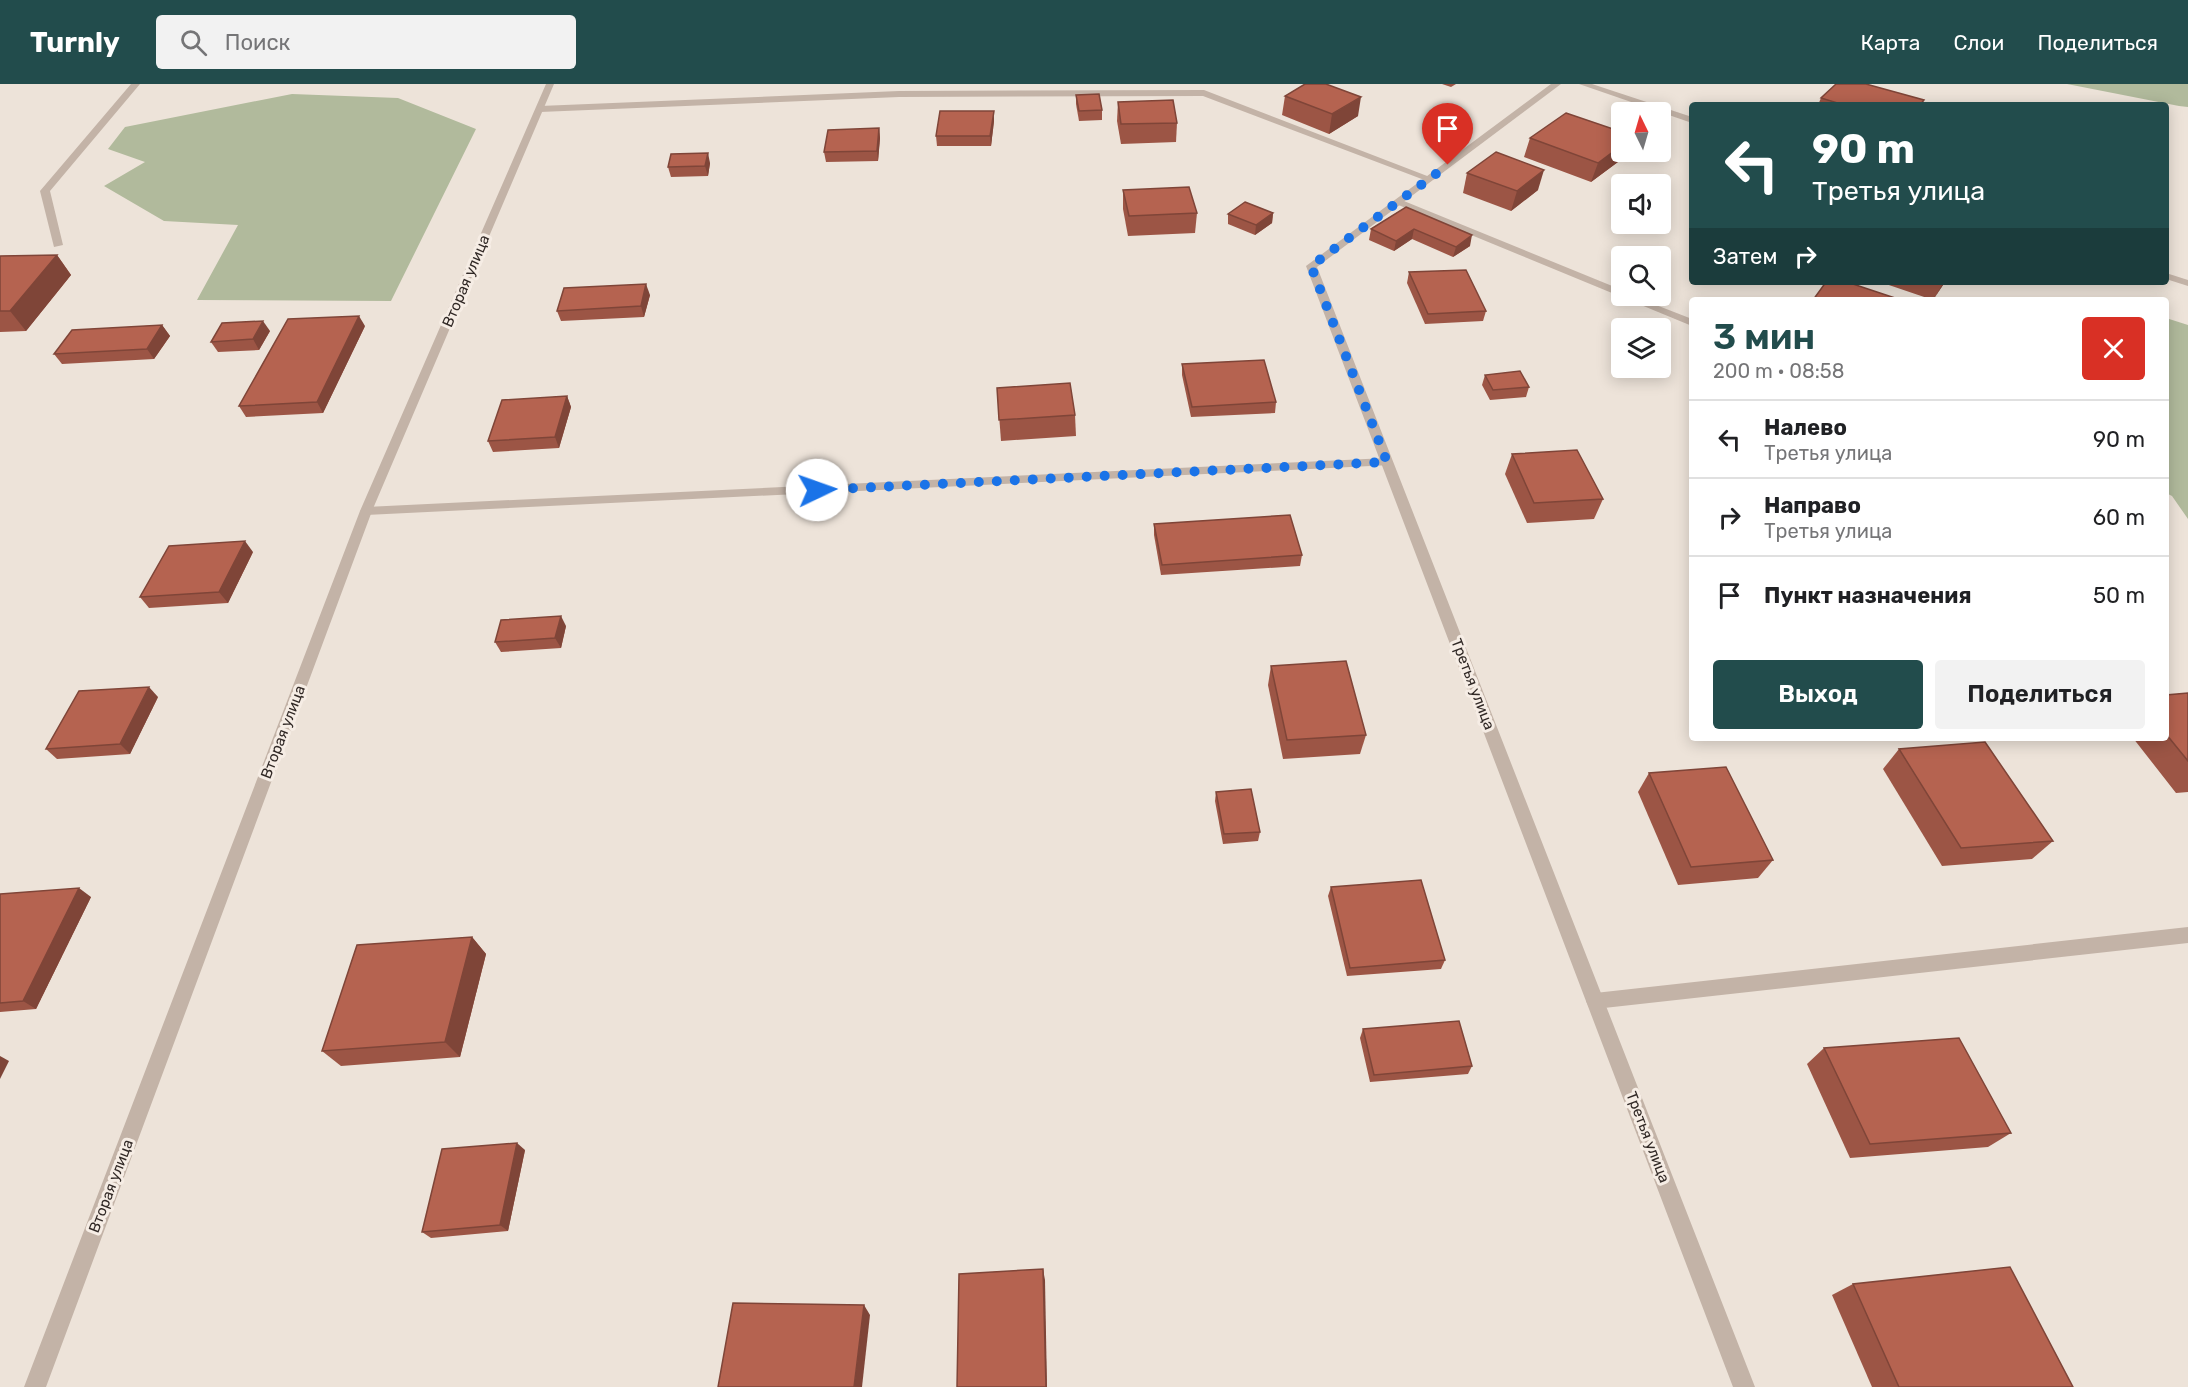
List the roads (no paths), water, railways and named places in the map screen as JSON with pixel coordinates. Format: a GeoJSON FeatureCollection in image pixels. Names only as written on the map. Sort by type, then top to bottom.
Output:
{"type":"FeatureCollection","features":[{"type":"Feature","properties":{"kind":"street"},"geometry":{"type":"LineString","coordinates":[[58,245],[45,191],[136,84]]}},
{"type":"Feature","properties":{"kind":"street","name":"Вторая улица"},"geometry":{"type":"LineString","coordinates":[[35,1387],[366,511],[550,84]]}},
{"type":"Feature","properties":{"kind":"street","name":"Третья улица"},"geometry":{"type":"LineString","coordinates":[[1557,84],[1311,266],[1744,1387]]}},
{"type":"Feature","properties":{"kind":"street"},"geometry":{"type":"LineString","coordinates":[[1583,84],[1689,119]]}},
{"type":"Feature","properties":{"kind":"street"},"geometry":{"type":"LineString","coordinates":[[540,109],[899,94],[1204,93],[1430,179]]}},
{"type":"Feature","properties":{"kind":"street"},"geometry":{"type":"LineString","coordinates":[[1399,202],[1611,290]]}},
{"type":"Feature","properties":{"kind":"street"},"geometry":{"type":"LineString","coordinates":[[2169,277],[2188,283]]}},
{"type":"Feature","properties":{"kind":"street"},"geometry":{"type":"LineString","coordinates":[[1650,306],[1689,322]]}},
{"type":"Feature","properties":{"kind":"street"},"geometry":{"type":"LineString","coordinates":[[366,511],[1387,462]]}},
{"type":"Feature","properties":{"kind":"street"},"geometry":{"type":"LineString","coordinates":[[1595,1001],[2188,935]]}}]}
